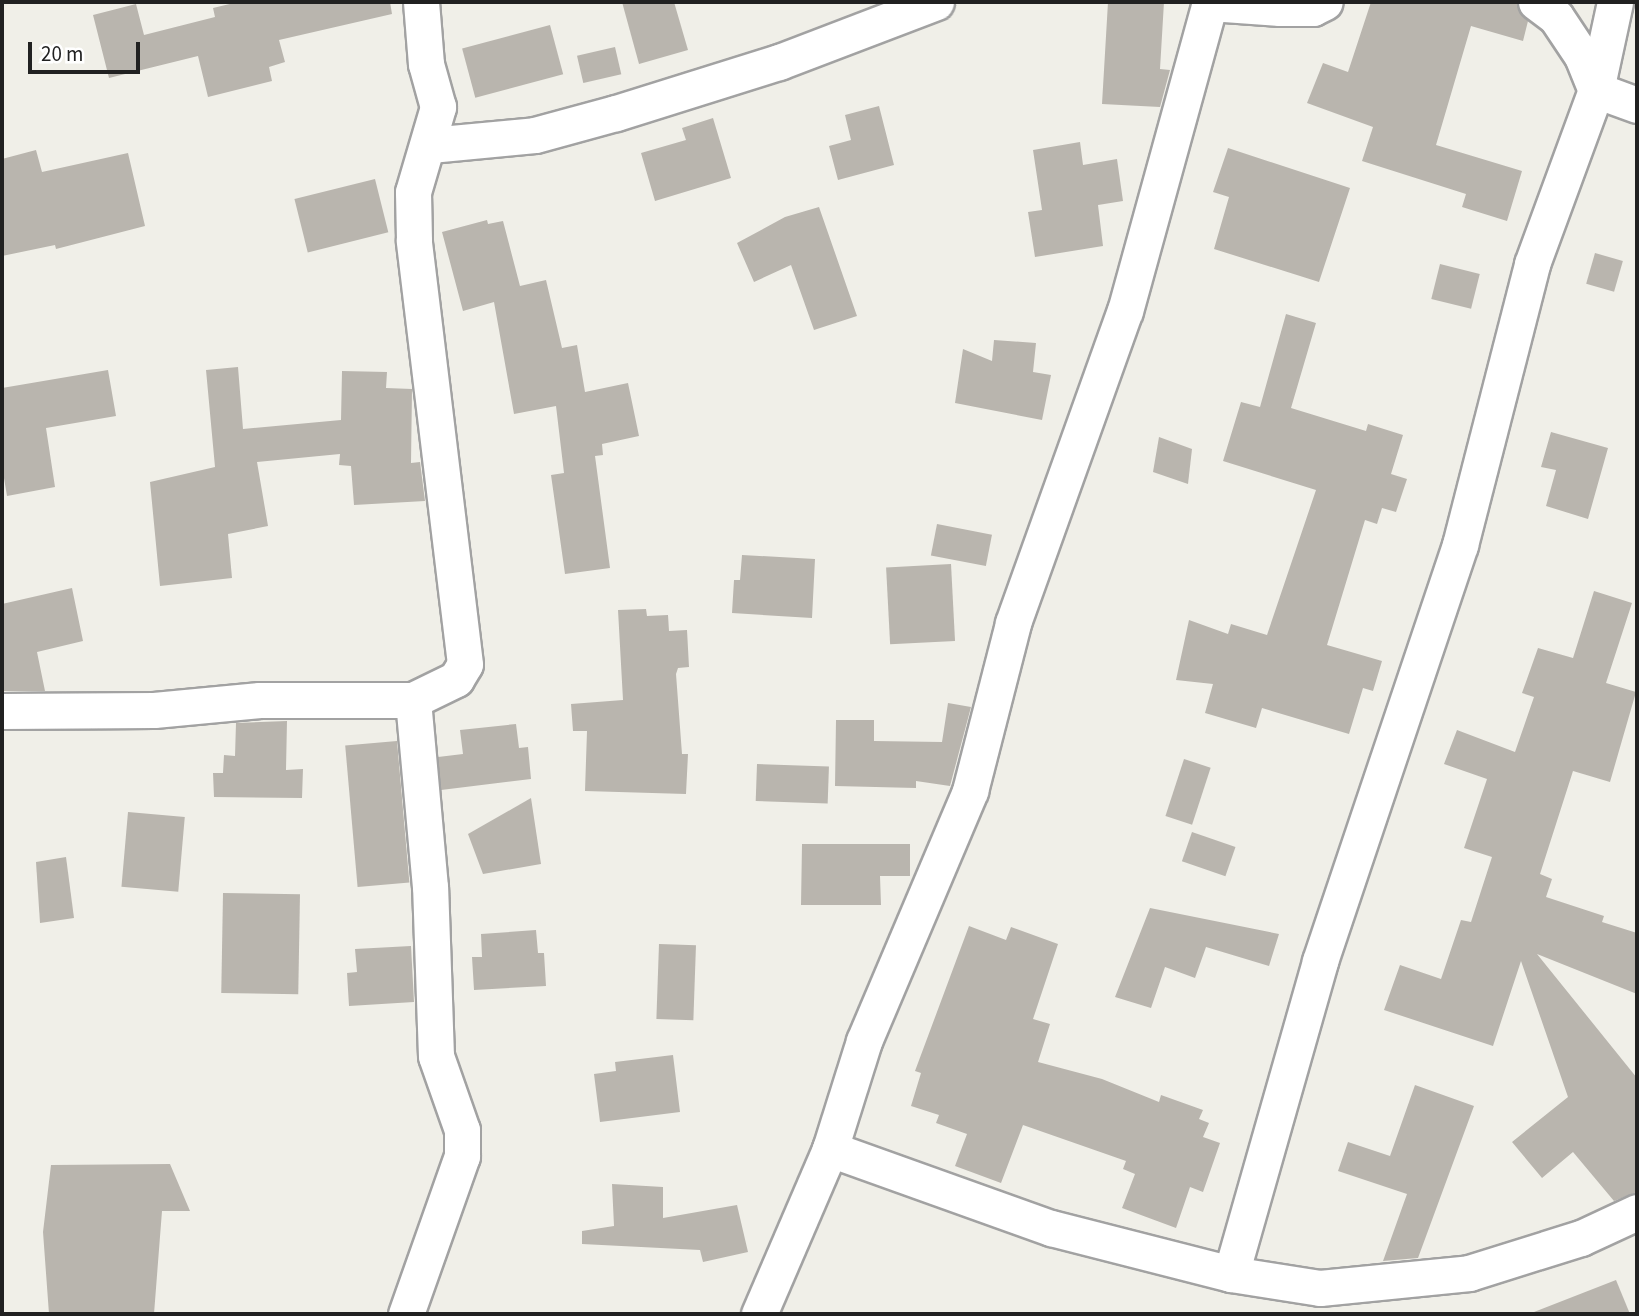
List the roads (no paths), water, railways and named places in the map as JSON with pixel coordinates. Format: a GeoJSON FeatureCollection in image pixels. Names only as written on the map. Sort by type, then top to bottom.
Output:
{"type":"FeatureCollection","features":[{"type":"Feature","properties":{"kind":"street"},"geometry":{"type":"LineString","coordinates":[[2,711],[154,710],[260,700],[413,700],[456,679],[466,664],[414,240],[413,192],[430,145],[438,107],[426,64],[421,2]]}},
{"type":"Feature","properties":{"kind":"street"},"geometry":{"type":"LineString","coordinates":[[430,145],[535,135],[616,113],[779,62],[890,9],[936,2]]}},
{"type":"Feature","properties":{"kind":"street"},"geometry":{"type":"LineString","coordinates":[[759,1314],[830,1149],[864,1041],[970,791],[1013,623],[1125,311],[1210,2],[1313,8],[1325,2]]}},
{"type":"Feature","properties":{"kind":"street"},"geometry":{"type":"LineString","coordinates":[[1536,2],[1556,17],[1582,56],[1595,90],[1637,105]]}},
{"type":"Feature","properties":{"kind":"street"},"geometry":{"type":"LineString","coordinates":[[1231,1274],[1320,961],[1460,545],[1532,264],[1595,90],[1615,2]]}},
{"type":"Feature","properties":{"kind":"street"},"geometry":{"type":"LineString","coordinates":[[406,1314],[462,1156],[462,1130],[436,1056],[430,887],[413,700]]}},
{"type":"Feature","properties":{"kind":"street"},"geometry":{"type":"LineString","coordinates":[[830,1149],[922,1178],[1051,1228],[1231,1274],[1320,1288],[1469,1273],[1581,1238],[1637,1212]]}}]}
